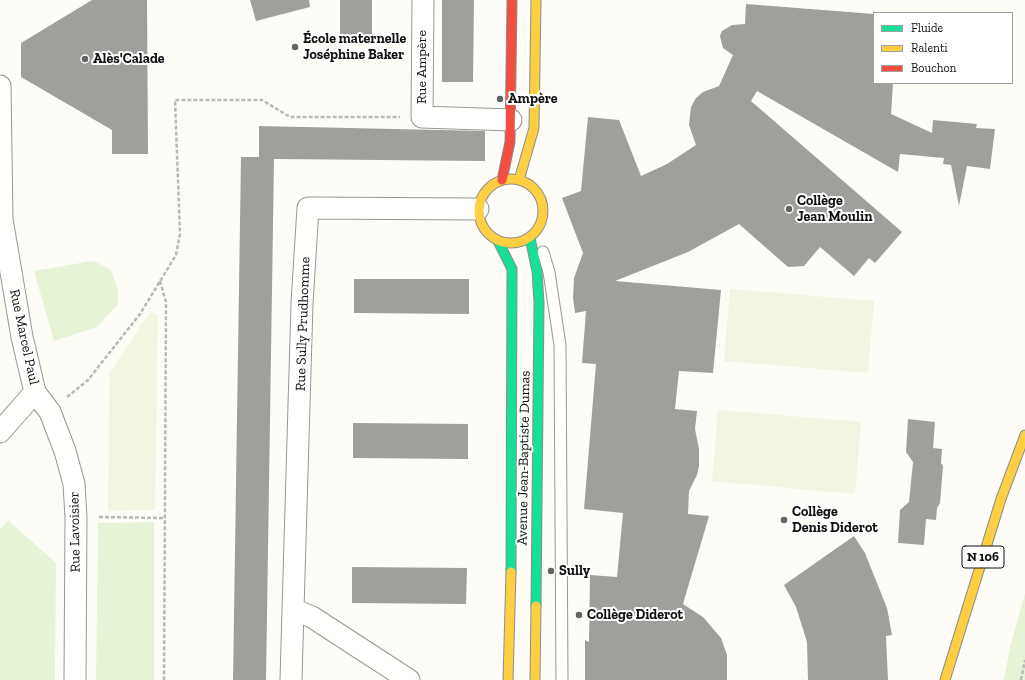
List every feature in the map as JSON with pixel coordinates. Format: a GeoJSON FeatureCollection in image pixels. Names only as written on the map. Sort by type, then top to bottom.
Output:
{"type":"FeatureCollection","features":[{"type":"Feature","properties":{"kind":"street","name":"Rue Ampère"},"geometry":{"type":"LineString","coordinates":[[422,0],[422,117],[511,120]]}},
{"type":"Feature","properties":{"kind":"street"},"geometry":{"type":"LineString","coordinates":[[502,180],[510,142],[512,0]]}},
{"type":"Feature","properties":{"kind":"street"},"geometry":{"type":"LineString","coordinates":[[519,180],[534,128],[536,0]]}},
{"type":"Feature","properties":{"kind":"street","name":"Rue Marcel Paul"},"geometry":{"type":"LineString","coordinates":[[0,86],[2,219],[22,337],[35,392],[0,432]]}},
{"type":"Feature","properties":{"kind":"street"},"geometry":{"type":"LineString","coordinates":[[502,180],[519,180],[528,183],[538,192],[543,203],[543,217],[534,235],[514,244],[498,241],[485,232],[478,209],[486,190],[502,180]]}},
{"type":"Feature","properties":{"kind":"street","name":"Rue Sully Prudhomme"},"geometry":{"type":"LineString","coordinates":[[291,680],[302,303],[308,208],[478,209]]}},
{"type":"Feature","properties":{"kind":"street","name":"Avenue Jean-Baptiste Dumas"},"geometry":{"type":"LineString","coordinates":[[534,235],[539,303],[535,680]]}},
{"type":"Feature","properties":{"kind":"street","name":"Avenue Jean-Baptiste Dumas"},"geometry":{"type":"LineString","coordinates":[[498,241],[512,269],[512,521],[508,680]]}},
{"type":"Feature","properties":{"kind":"street","name":"Rue Lavoisier"},"geometry":{"type":"LineString","coordinates":[[35,392],[50,412],[65,451],[74,484],[76,517],[75,680]]}},
{"type":"Feature","properties":{"kind":"street","name":"N 106"},"geometry":{"type":"LineString","coordinates":[[946,680],[1001,499],[1025,435]]}},
{"type":"Feature","properties":{"kind":"street"},"geometry":{"type":"LineString","coordinates":[[293,609],[312,617],[409,680]]}},
{"type":"Feature","properties":{"kind":"lane"},"geometry":{"type":"LineString","coordinates":[[534,235],[549,272],[560,345],[562,680]]}},
{"type":"Feature","properties":{"kind":"path"},"geometry":{"type":"LineString","coordinates":[[50,412],[88,380],[140,314],[176,255],[180,234],[175,100],[262,100],[290,117],[422,117]]}},
{"type":"Feature","properties":{"kind":"path"},"geometry":{"type":"LineString","coordinates":[[160,280],[166,302],[164,680]]}},
{"type":"Feature","properties":{"kind":"path"},"geometry":{"type":"LineString","coordinates":[[76,517],[165,518]]}},
{"type":"Feature","properties":{"kind":"path"},"geometry":{"type":"LineString","coordinates":[[1021,680],[1025,660]]}},
{"type":"Feature","properties":{"kind":"green space"},"geometry":{"type":"Polygon","coordinates":[[[92,261],[111,270],[118,289],[118,304],[97,327],[54,341],[34,271],[92,261]]]}},
{"type":"Feature","properties":{"kind":"green space"},"geometry":{"type":"Polygon","coordinates":[[[730,289],[874,301],[868,373],[724,361],[730,289]]]}},
{"type":"Feature","properties":{"kind":"green space"},"geometry":{"type":"Polygon","coordinates":[[[150,312],[158,315],[155,510],[108,511],[110,372],[150,312]]]}},
{"type":"Feature","properties":{"kind":"green space"},"geometry":{"type":"Polygon","coordinates":[[[718,410],[861,422],[855,494],[712,481],[718,410]]]}},
{"type":"Feature","properties":{"kind":"green space"},"geometry":{"type":"Polygon","coordinates":[[[8,520],[56,563],[55,680],[0,680],[0,530],[8,520]]]}},
{"type":"Feature","properties":{"kind":"green space"},"geometry":{"type":"Polygon","coordinates":[[[154,522],[154,680],[96,680],[98,523],[154,522]]]}},
{"type":"Feature","properties":{"kind":"green space"},"geometry":{"type":"Polygon","coordinates":[[[1025,593],[1025,680],[1004,680],[1010,647],[1025,593]]]}},
{"type":"Feature","properties":{"kind":"building"},"geometry":{"type":"Polygon","coordinates":[[[92,0],[147,0],[148,154],[112,154],[112,130],[21,77],[21,43],[92,0]]]}},
{"type":"Feature","properties":{"kind":"building"},"geometry":{"type":"Polygon","coordinates":[[[250,0],[309,0],[310,7],[256,21],[250,0]]]}},
{"type":"Feature","properties":{"kind":"building"},"geometry":{"type":"Polygon","coordinates":[[[340,0],[372,0],[372,43],[340,43],[340,0]]]}},
{"type":"Feature","properties":{"kind":"building"},"geometry":{"type":"Polygon","coordinates":[[[442,0],[474,0],[473,82],[442,82],[442,0]]]}},
{"type":"Feature","properties":{"kind":"building"},"geometry":{"type":"Polygon","coordinates":[[[746,4],[873,14],[873,84],[893,84],[891,114],[932,133],[933,120],[977,124],[976,128],[995,129],[990,169],[967,166],[959,206],[951,165],[943,164],[944,158],[900,154],[898,172],[757,91],[751,101],[902,232],[875,263],[869,258],[854,276],[820,247],[804,266],[788,267],[739,224],[688,252],[615,281],[721,290],[713,373],[679,371],[675,409],[697,411],[695,429],[699,449],[699,466],[697,475],[689,491],[688,514],[709,516],[683,604],[703,617],[721,638],[727,655],[727,680],[585,680],[585,640],[589,642],[590,575],[617,577],[623,513],[584,509],[596,364],[582,363],[586,311],[575,313],[573,298],[574,278],[583,253],[562,198],[581,191],[588,117],[619,120],[641,176],[667,164],[696,145],[689,125],[691,107],[696,98],[703,92],[719,86],[733,55],[723,48],[720,36],[722,31],[732,25],[745,24],[746,4]]]}},
{"type":"Feature","properties":{"kind":"building"},"geometry":{"type":"Polygon","coordinates":[[[259,126],[485,131],[485,161],[274,159],[266,680],[233,680],[241,157],[259,157],[259,126]]]}},
{"type":"Feature","properties":{"kind":"building"},"geometry":{"type":"Polygon","coordinates":[[[354,279],[469,279],[469,314],[354,313],[354,279]]]}},
{"type":"Feature","properties":{"kind":"building"},"geometry":{"type":"Polygon","coordinates":[[[908,419],[935,422],[933,448],[942,449],[941,463],[943,466],[940,503],[937,508],[936,520],[926,519],[924,545],[898,543],[900,510],[909,502],[913,462],[906,452],[908,419]]]}},
{"type":"Feature","properties":{"kind":"building"},"geometry":{"type":"Polygon","coordinates":[[[353,423],[468,424],[468,459],[353,458],[353,423]]]}},
{"type":"Feature","properties":{"kind":"building"},"geometry":{"type":"Polygon","coordinates":[[[854,536],[865,553],[887,608],[892,635],[886,636],[888,680],[808,680],[807,642],[796,607],[784,585],[854,536]]]}},
{"type":"Feature","properties":{"kind":"building"},"geometry":{"type":"Polygon","coordinates":[[[352,567],[467,568],[466,604],[352,603],[352,567]]]}},
{"type":"Feature","properties":{"kind":"traffic: fast"},"geometry":{"type":"LineString","coordinates":[[530,238],[537,271],[539,303],[536,606]]}},
{"type":"Feature","properties":{"kind":"traffic: fast"},"geometry":{"type":"LineString","coordinates":[[498,241],[512,269],[511,572]]}},
{"type":"Feature","properties":{"kind":"traffic: slow"},"geometry":{"type":"LineString","coordinates":[[519,180],[534,128],[536,0]]}},
{"type":"Feature","properties":{"kind":"traffic: slow"},"geometry":{"type":"LineString","coordinates":[[505,179],[517,179],[534,188],[541,199],[543,211],[541,223],[534,234],[517,243],[505,243],[493,238],[484,229],[479,217],[479,205],[484,193],[493,184],[505,179]]}},
{"type":"Feature","properties":{"kind":"traffic: slow"},"geometry":{"type":"LineString","coordinates":[[945,680],[1001,499],[1025,435]]}},
{"type":"Feature","properties":{"kind":"traffic: slow"},"geometry":{"type":"LineString","coordinates":[[508,680],[511,572]]}},
{"type":"Feature","properties":{"kind":"traffic: slow"},"geometry":{"type":"LineString","coordinates":[[535,680],[536,606]]}},
{"type":"Feature","properties":{"kind":"traffic: jam"},"geometry":{"type":"LineString","coordinates":[[502,180],[510,142],[512,0]]}},
{"type":"Feature","properties":{"kind":"place","name":"École maternelle Joséphine Baker"},"geometry":{"type":"Point","coordinates":[295,47]}},
{"type":"Feature","properties":{"kind":"place","name":"Alès'Calade"},"geometry":{"type":"Point","coordinates":[85,59]}},
{"type":"Feature","properties":{"kind":"place","name":"Ampère"},"geometry":{"type":"Point","coordinates":[500,99]}},
{"type":"Feature","properties":{"kind":"place","name":"Collège Jean Moulin"},"geometry":{"type":"Point","coordinates":[789,209]}},
{"type":"Feature","properties":{"kind":"place","name":"Collège Denis Diderot"},"geometry":{"type":"Point","coordinates":[784,520]}},
{"type":"Feature","properties":{"kind":"place","name":"Sully"},"geometry":{"type":"Point","coordinates":[551,571]}},
{"type":"Feature","properties":{"kind":"place","name":"Collège Diderot"},"geometry":{"type":"Point","coordinates":[579,615]}}]}
